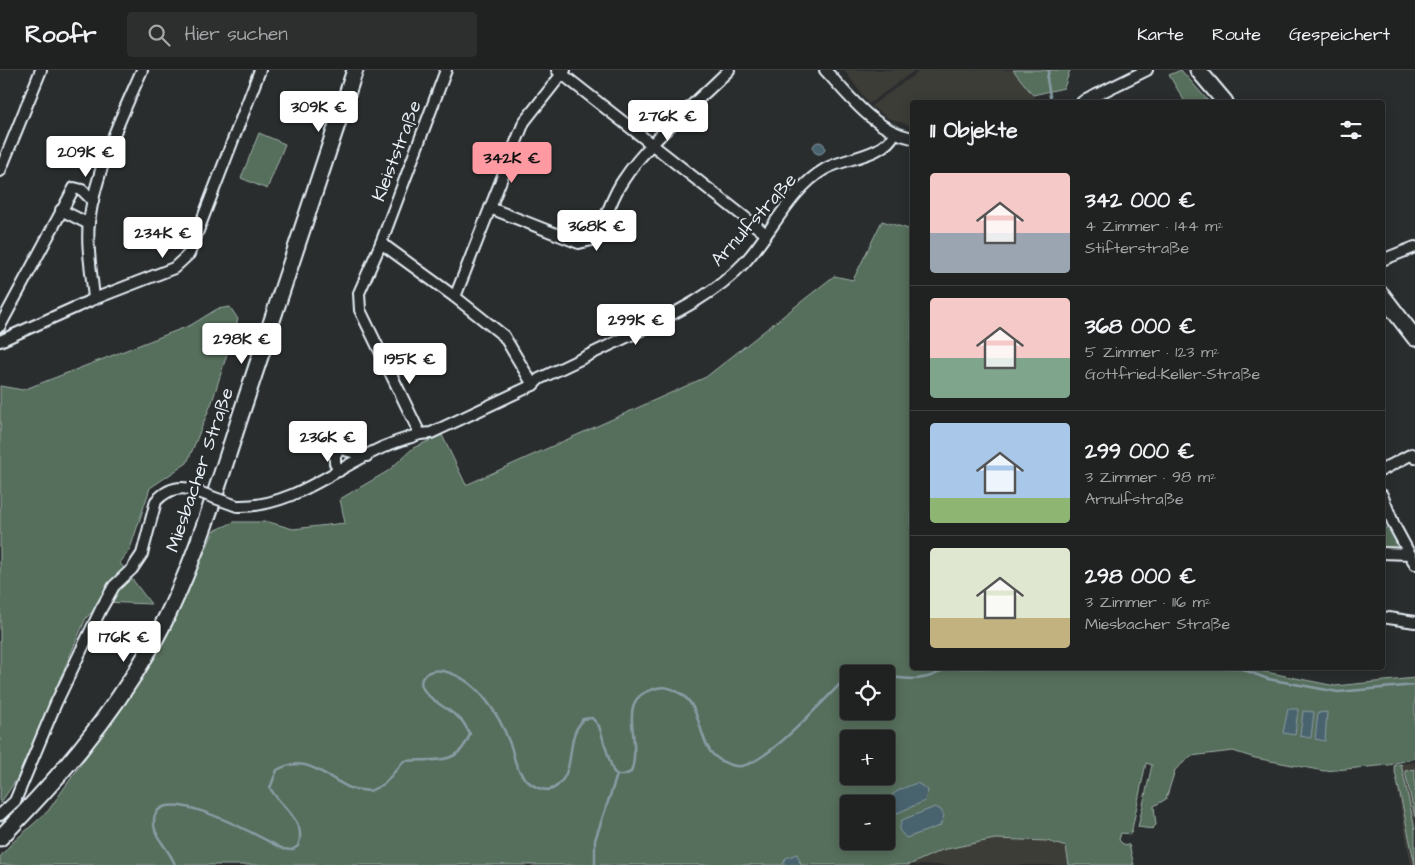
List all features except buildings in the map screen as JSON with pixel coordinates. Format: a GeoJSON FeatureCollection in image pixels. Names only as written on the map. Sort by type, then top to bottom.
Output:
{"type":"FeatureCollection","features":[{"type":"Feature","properties":{"kind":"main road","name":"Miesbacher Straße"},"geometry":{"type":"LineString","coordinates":[[0,838],[67,767],[97,730],[135,674],[174,602],[192,557],[234,437],[355,70]]}},
{"type":"Feature","properties":{"kind":"main road"},"geometry":{"type":"LineString","coordinates":[[1198,70],[1223,100]]}},
{"type":"Feature","properties":{"kind":"main road"},"geometry":{"type":"LineString","coordinates":[[1385,299],[1415,338]]}},
{"type":"Feature","properties":{"kind":"street"},"geometry":{"type":"LineString","coordinates":[[0,171],[41,70]]}},
{"type":"Feature","properties":{"kind":"street"},"geometry":{"type":"LineString","coordinates":[[94,299],[89,224],[93,201],[96,187],[120,120],[142,70]]}},
{"type":"Feature","properties":{"kind":"street"},"geometry":{"type":"LineString","coordinates":[[0,341],[94,299],[174,268],[182,262],[189,254],[260,70]]}},
{"type":"Feature","properties":{"kind":"street","name":"Kleiststraße"},"geometry":{"type":"LineString","coordinates":[[420,434],[360,310],[358,301],[359,293],[381,243],[446,70]]}},
{"type":"Feature","properties":{"kind":"street"},"geometry":{"type":"LineString","coordinates":[[490,208],[579,242],[592,240],[600,230],[624,178],[652,146],[729,70]]}},
{"type":"Feature","properties":{"kind":"street"},"geometry":{"type":"LineString","coordinates":[[825,70],[866,114],[894,134],[910,138]]}},
{"type":"Feature","properties":{"kind":"street"},"geometry":{"type":"LineString","coordinates":[[1086,100],[1147,70]]}},
{"type":"Feature","properties":{"kind":"street"},"geometry":{"type":"LineString","coordinates":[[456,297],[524,122],[561,71],[652,146],[766,234]]}},
{"type":"Feature","properties":{"kind":"street","name":"Arnulfstraße"},"geometry":{"type":"LineString","coordinates":[[0,815],[15,801],[56,702],[101,609],[114,586],[132,569],[142,554],[156,502],[161,496],[175,488],[193,490],[237,506],[256,506],[299,492],[386,446],[420,434],[431,433],[533,385],[539,380],[678,312],[707,295],[743,264],[794,196],[825,169],[870,154],[892,140],[894,134]]}},
{"type":"Feature","properties":{"kind":"street"},"geometry":{"type":"LineString","coordinates":[[0,326],[74,188],[82,190],[93,201]]}},
{"type":"Feature","properties":{"kind":"street"},"geometry":{"type":"LineString","coordinates":[[61,210],[89,224]]}},
{"type":"Feature","properties":{"kind":"street"},"geometry":{"type":"LineString","coordinates":[[381,243],[456,297],[504,336],[533,385]]}},
{"type":"Feature","properties":{"kind":"street"},"geometry":{"type":"LineString","coordinates":[[1385,259],[1415,247]]}},
{"type":"Feature","properties":{"kind":"street"},"geometry":{"type":"LineString","coordinates":[[340,471],[335,463],[335,454],[341,449],[368,456]]}},
{"type":"Feature","properties":{"kind":"street"},"geometry":{"type":"LineString","coordinates":[[1385,468],[1412,454],[1415,458]]}},
{"type":"Feature","properties":{"kind":"street"},"geometry":{"type":"LineString","coordinates":[[1385,502],[1394,525],[1415,564]]}},
{"type":"Feature","properties":{"kind":"street"},"geometry":{"type":"LineString","coordinates":[[1385,553],[1410,554]]}},
{"type":"Feature","properties":{"kind":"street"},"geometry":{"type":"LineString","coordinates":[[1385,617],[1415,622]]}},
{"type":"Feature","properties":{"kind":"shaded area"},"geometry":{"type":"Polygon","coordinates":[[[844,70],[915,70],[869,104],[844,70]]]}},
{"type":"Feature","properties":{"kind":"shaded area"},"geometry":{"type":"Polygon","coordinates":[[[921,70],[1013,70],[1035,100],[910,100],[910,125],[888,118],[871,106],[921,70]]]}},
{"type":"Feature","properties":{"kind":"shaded area"},"geometry":{"type":"Polygon","coordinates":[[[1415,762],[1415,865],[1411,865],[1393,765],[1415,762]]]}},
{"type":"Feature","properties":{"kind":"shaded area"},"geometry":{"type":"Polygon","coordinates":[[[995,839],[1047,841],[1066,848],[1069,865],[909,865],[942,850],[995,839]]]}},
{"type":"Feature","properties":{"kind":"green space"},"geometry":{"type":"Polygon","coordinates":[[[1013,70],[1070,70],[1064,88],[1033,95],[1013,70]]]}},
{"type":"Feature","properties":{"kind":"green space"},"geometry":{"type":"Polygon","coordinates":[[[1181,70],[1207,100],[1184,100],[1169,75],[1181,70]]]}},
{"type":"Feature","properties":{"kind":"green space"},"geometry":{"type":"Polygon","coordinates":[[[259,133],[285,144],[267,189],[241,178],[259,133]]]}},
{"type":"Feature","properties":{"kind":"green space"},"geometry":{"type":"Polygon","coordinates":[[[882,221],[910,229],[910,670],[1261,670],[1335,686],[1415,678],[1415,758],[1389,765],[1324,771],[1255,758],[1233,751],[1191,756],[1175,770],[1166,799],[1154,806],[1156,825],[1152,829],[1138,827],[1152,765],[1146,763],[1131,834],[1121,833],[1119,840],[1123,844],[1129,845],[1134,865],[1069,865],[1066,847],[1047,841],[995,839],[942,850],[909,865],[801,865],[800,861],[786,858],[783,865],[0,865],[0,857],[11,844],[48,811],[139,682],[179,609],[214,531],[234,522],[269,522],[293,529],[345,523],[340,499],[388,471],[413,448],[442,435],[466,485],[706,377],[834,276],[853,280],[882,221]]]}},
{"type":"Feature","properties":{"kind":"green space"},"geometry":{"type":"Polygon","coordinates":[[[230,307],[238,319],[212,402],[187,463],[150,488],[130,549],[120,563],[151,604],[102,602],[86,618],[18,777],[0,804],[0,386],[23,390],[191,325],[217,309],[230,307]]]}},
{"type":"Feature","properties":{"kind":"green space"},"geometry":{"type":"Polygon","coordinates":[[[1392,526],[1400,550],[1385,549],[1385,528],[1392,526]]]}},
{"type":"Feature","properties":{"kind":"green space"},"geometry":{"type":"Polygon","coordinates":[[[1401,764],[1415,829],[1415,865],[1394,766],[1401,764]]]}},
{"type":"Feature","properties":{"kind":"green space"},"geometry":{"type":"Polygon","coordinates":[[[1415,769],[1415,817],[1405,771],[1415,769]]]}},
{"type":"Feature","properties":{"kind":"water"},"geometry":{"type":"Polygon","coordinates":[[[819,142],[825,148],[819,154],[813,148],[819,142]]]}},
{"type":"Feature","properties":{"kind":"water"},"geometry":{"type":"Polygon","coordinates":[[[1288,709],[1298,709],[1295,735],[1283,733],[1288,709]]]}},
{"type":"Feature","properties":{"kind":"water"},"geometry":{"type":"Polygon","coordinates":[[[1303,711],[1314,712],[1311,738],[1300,736],[1303,711]]]}},
{"type":"Feature","properties":{"kind":"water"},"geometry":{"type":"Polygon","coordinates":[[[1327,712],[1325,741],[1315,739],[1318,713],[1327,712]]]}},
{"type":"Feature","properties":{"kind":"water"},"geometry":{"type":"Polygon","coordinates":[[[917,783],[928,790],[925,801],[895,814],[895,795],[892,795],[917,783]]]}},
{"type":"Feature","properties":{"kind":"water"},"geometry":{"type":"Polygon","coordinates":[[[935,807],[941,810],[944,816],[940,826],[906,838],[899,830],[902,820],[935,807]]]}},
{"type":"Feature","properties":{"kind":"water"},"geometry":{"type":"Polygon","coordinates":[[[797,854],[801,865],[783,865],[786,858],[797,854]]]}},
{"type":"Feature","properties":{"kind":"waterway"},"geometry":{"type":"LineString","coordinates":[[1049,70],[1047,79],[1051,100]]}},
{"type":"Feature","properties":{"kind":"waterway"},"geometry":{"type":"LineString","coordinates":[[895,677],[925,678],[944,670]]}},
{"type":"Feature","properties":{"kind":"waterway"},"geometry":{"type":"LineString","coordinates":[[1244,670],[1268,679],[1338,692],[1415,685]]}},
{"type":"Feature","properties":{"kind":"waterway"},"geometry":{"type":"LineString","coordinates":[[175,865],[157,835],[154,825],[158,811],[170,806],[189,808],[211,814],[283,849],[292,850],[298,846],[299,829],[292,815],[270,788],[277,770],[287,765],[306,765],[315,768],[350,788],[370,791],[384,784],[404,761],[443,759],[459,752],[470,734],[462,721],[435,701],[423,689],[421,683],[423,677],[432,671],[443,671],[455,675],[476,689],[500,721],[518,769],[532,785],[548,790],[558,785],[566,774],[572,741],[576,729],[583,719],[592,718],[599,726],[613,771],[617,775],[631,772],[634,754],[632,711],[637,699],[642,694],[651,690],[660,687],[668,688],[684,696],[698,718],[710,751],[715,757],[736,766],[748,764],[762,757],[795,729],[840,684]]}},
{"type":"Feature","properties":{"kind":"waterway"},"geometry":{"type":"LineString","coordinates":[[595,865],[595,840],[617,775]]}}]}
